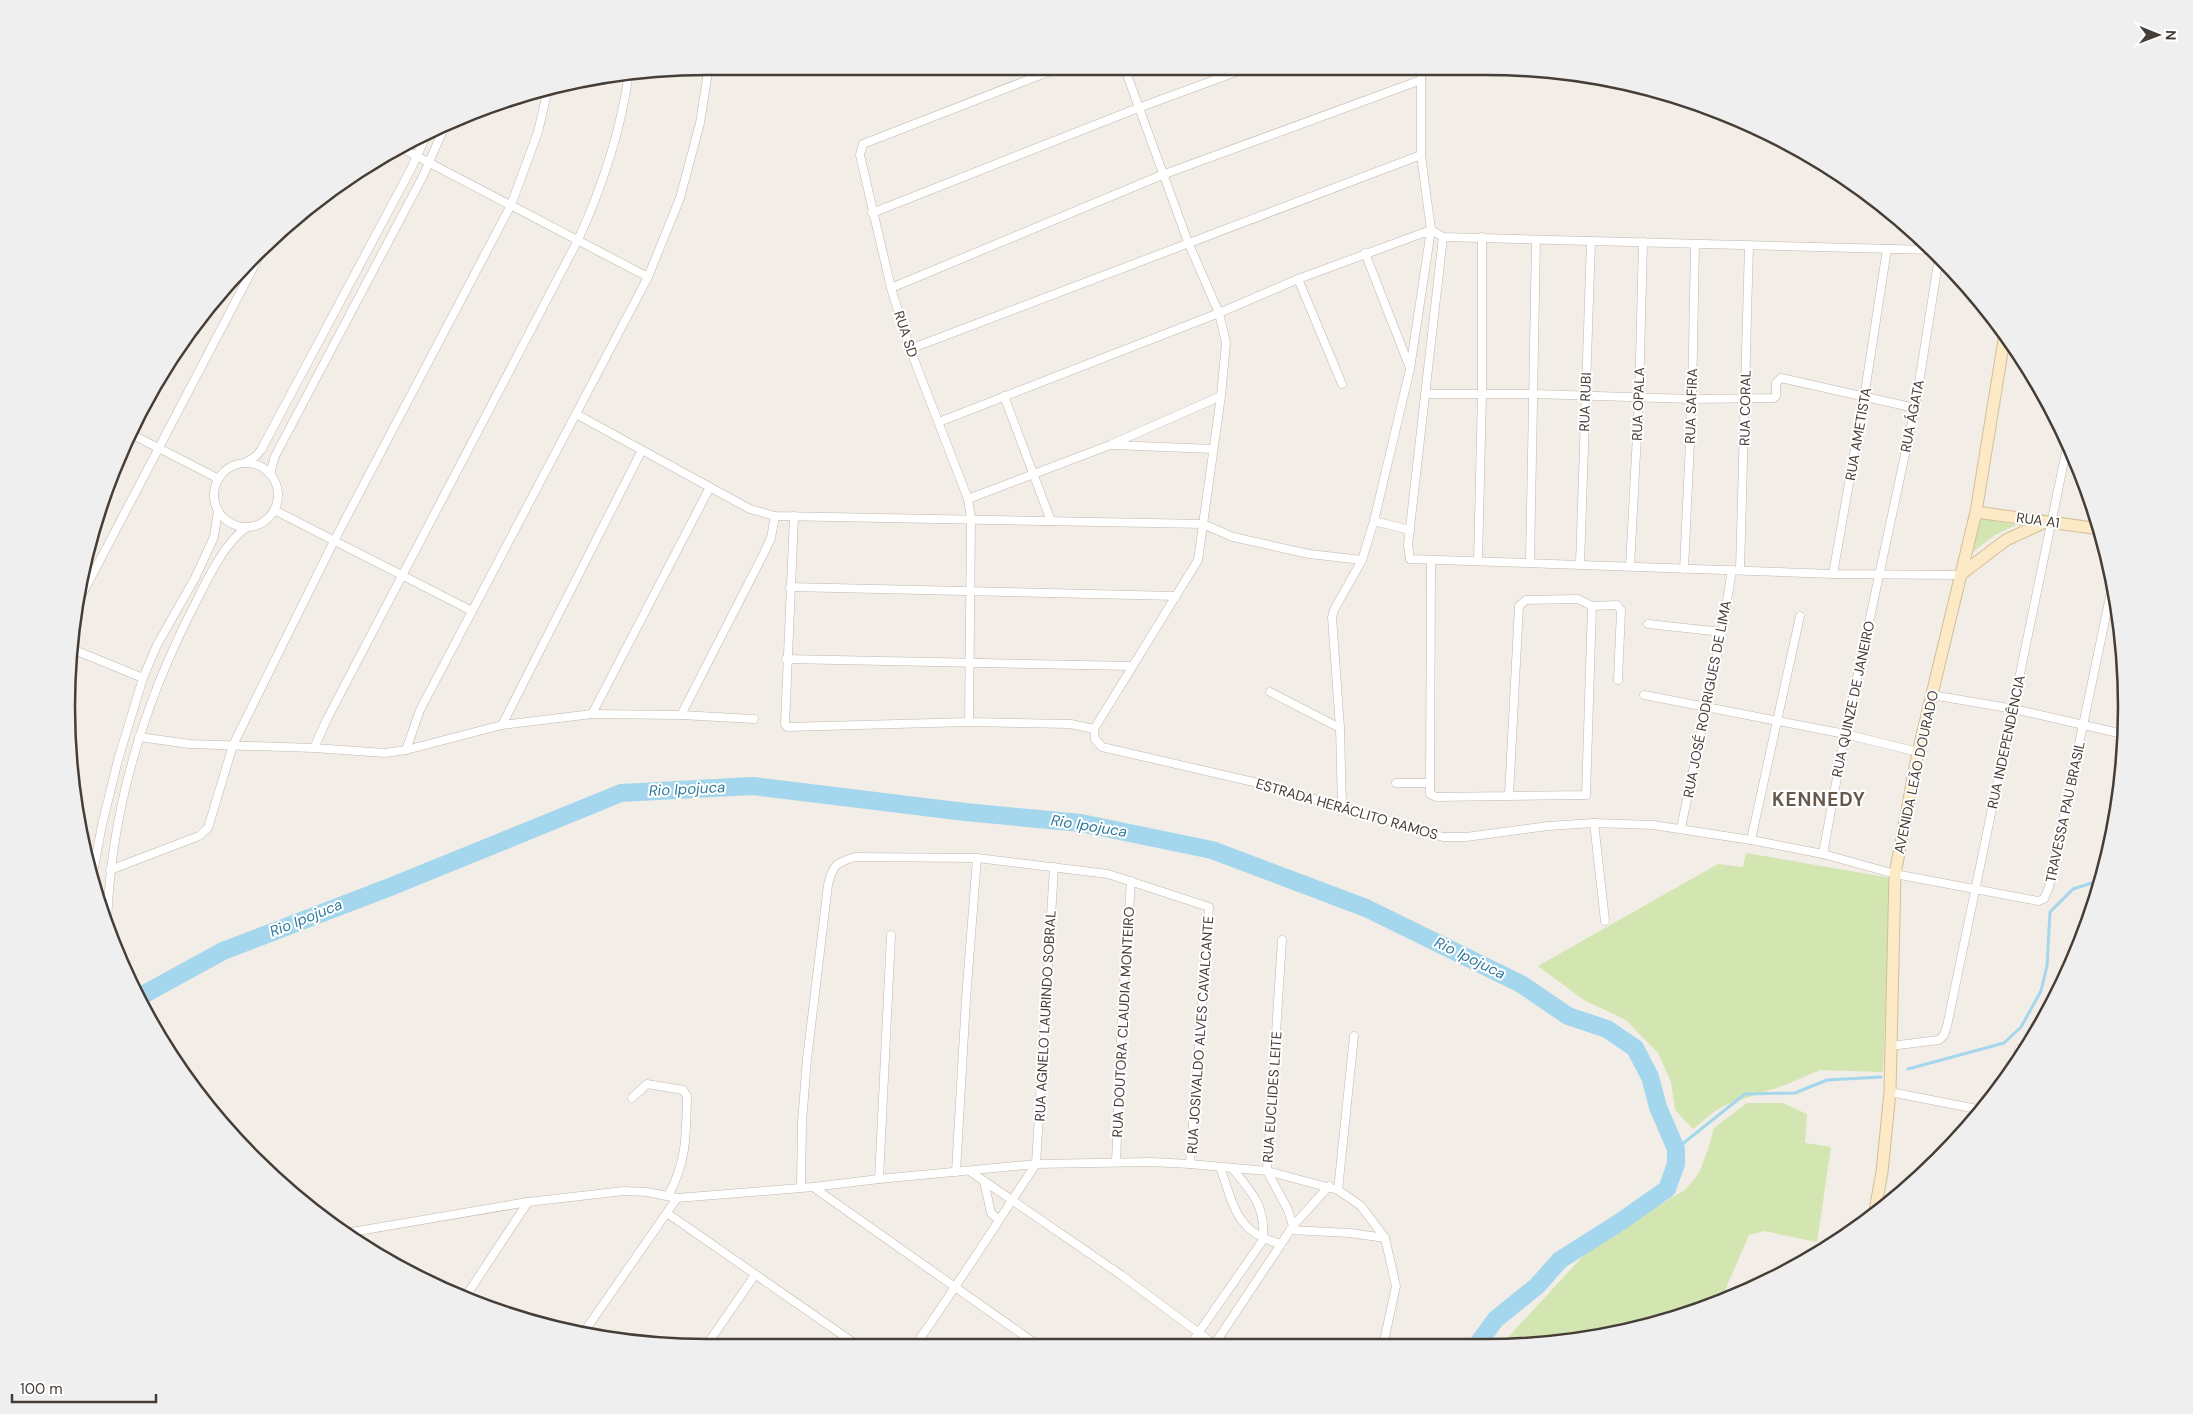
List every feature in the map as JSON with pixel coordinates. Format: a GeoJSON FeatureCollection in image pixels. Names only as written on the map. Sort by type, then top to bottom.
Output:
{"type":"FeatureCollection","features":[{"type":"Feature","properties":{"kind":"main road","name":"AVENIDA LEÃO DOURADO"},"geometry":{"type":"LineString","coordinates":[[1876,1204],[1882,1172],[1890,1092],[1895,874],[1918,752],[1976,512],[2003,345]]}},
{"type":"Feature","properties":{"kind":"main road","name":"RUA A1"},"geometry":{"type":"LineString","coordinates":[[1976,512],[2091,528]]}},
{"type":"Feature","properties":{"kind":"main road"},"geometry":{"type":"LineString","coordinates":[[1960,575],[2006,540],[2049,522]]}},
{"type":"Feature","properties":{"kind":"street"},"geometry":{"type":"LineString","coordinates":[[406,750],[420,710],[648,277],[680,198],[700,123],[708,75]]}},
{"type":"Feature","properties":{"kind":"street","name":"RUA SD"},"geometry":{"type":"LineString","coordinates":[[969,722],[971,519],[968,499],[910,350],[891,288],[872,213],[860,154],[863,144],[1040,75]]}},
{"type":"Feature","properties":{"kind":"street"},"geometry":{"type":"LineString","coordinates":[[794,516],[786,659],[786,727],[969,722],[1071,724],[1094,729],[1131,666],[1198,560],[1221,396],[1226,343],[1219,313],[1188,242],[1162,175],[1127,75]]}},
{"type":"Feature","properties":{"kind":"street"},"geometry":{"type":"LineString","coordinates":[[872,213],[1138,108],[1228,75]]}},
{"type":"Feature","properties":{"kind":"street"},"geometry":{"type":"LineString","coordinates":[[891,288],[1162,175],[1421,76],[1421,155],[1431,230],[1410,369],[1374,521],[1362,560],[1332,617],[1331,628],[1340,728],[1342,807]]}},
{"type":"Feature","properties":{"kind":"street"},"geometry":{"type":"LineString","coordinates":[[314,748],[327,718],[578,240],[602,185],[615,140],[628,80]]}},
{"type":"Feature","properties":{"kind":"street"},"geometry":{"type":"LineString","coordinates":[[110,870],[199,836],[208,828],[233,745],[334,541],[511,205],[538,132],[546,96]]}},
{"type":"Feature","properties":{"kind":"street"},"geometry":{"type":"LineString","coordinates":[[270,474],[275,456],[430,162],[442,133]]}},
{"type":"Feature","properties":{"kind":"street"},"geometry":{"type":"LineString","coordinates":[[245,463],[261,450],[423,142]]}},
{"type":"Feature","properties":{"kind":"street"},"geometry":{"type":"LineString","coordinates":[[407,151],[648,277]]}},
{"type":"Feature","properties":{"kind":"street"},"geometry":{"type":"LineString","coordinates":[[910,350],[1188,242],[1421,155]]}},
{"type":"Feature","properties":{"kind":"street"},"geometry":{"type":"LineString","coordinates":[[938,422],[1219,313],[1298,279],[1431,230],[1443,237],[1922,250]]}},
{"type":"Feature","properties":{"kind":"street"},"geometry":{"type":"LineString","coordinates":[[1443,237],[1408,545],[1410,559],[1833,574],[1960,575]]}},
{"type":"Feature","properties":{"kind":"street"},"geometry":{"type":"LineString","coordinates":[[1478,561],[1482,394],[1482,237]]}},
{"type":"Feature","properties":{"kind":"street"},"geometry":{"type":"LineString","coordinates":[[1530,563],[1536,240]]}},
{"type":"Feature","properties":{"kind":"street","name":"RUA RUBI"},"geometry":{"type":"LineString","coordinates":[[1580,564],[1591,241]]}},
{"type":"Feature","properties":{"kind":"street","name":"RUA OPALA"},"geometry":{"type":"LineString","coordinates":[[1630,566],[1639,398],[1643,242]]}},
{"type":"Feature","properties":{"kind":"street","name":"RUA SAFIRA"},"geometry":{"type":"LineString","coordinates":[[1684,569],[1692,399],[1695,244]]}},
{"type":"Feature","properties":{"kind":"street","name":"RUA CORAL"},"geometry":{"type":"LineString","coordinates":[[1740,570],[1749,246]]}},
{"type":"Feature","properties":{"kind":"street","name":"RUA AMETISTA"},"geometry":{"type":"LineString","coordinates":[[1833,574],[1864,398],[1887,249]]}},
{"type":"Feature","properties":{"kind":"street"},"geometry":{"type":"LineString","coordinates":[[1365,253],[1410,369]]}},
{"type":"Feature","properties":{"kind":"street","name":"RUA ÁGATA"},"geometry":{"type":"LineString","coordinates":[[1880,574],[1915,408],[1938,265]]}},
{"type":"Feature","properties":{"kind":"street"},"geometry":{"type":"LineString","coordinates":[[88,582],[254,267]]}},
{"type":"Feature","properties":{"kind":"street"},"geometry":{"type":"LineString","coordinates":[[1298,279],[1342,384]]}},
{"type":"Feature","properties":{"kind":"street"},"geometry":{"type":"LineString","coordinates":[[1425,394],[1534,394],[1692,399],[1774,398],[1776,396],[1776,383],[1781,378],[1915,408]]}},
{"type":"Feature","properties":{"kind":"street"},"geometry":{"type":"LineString","coordinates":[[1004,396],[1051,521]]}},
{"type":"Feature","properties":{"kind":"street"},"geometry":{"type":"LineString","coordinates":[[968,499],[1110,445],[1221,396]]}},
{"type":"Feature","properties":{"kind":"street"},"geometry":{"type":"LineString","coordinates":[[576,414],[750,508],[775,516],[1203,524],[1233,536],[1309,554],[1362,560]]}},
{"type":"Feature","properties":{"kind":"street"},"geometry":{"type":"LineString","coordinates":[[136,437],[219,479]]}},
{"type":"Feature","properties":{"kind":"street"},"geometry":{"type":"LineString","coordinates":[[1110,445],[1213,449]]}},
{"type":"Feature","properties":{"kind":"street"},"geometry":{"type":"LineString","coordinates":[[502,725],[642,450]]}},
{"type":"Feature","properties":{"kind":"street","name":"RUA INDEPENDÊNCIA"},"geometry":{"type":"LineString","coordinates":[[1890,1046],[1939,1040],[1944,1035],[1947,1026],[2014,710],[2049,522],[2065,454]]}},
{"type":"Feature","properties":{"kind":"street"},"geometry":{"type":"LineString","coordinates":[[95,862],[120,752],[143,678],[214,537],[218,510],[215,494],[219,479],[226,470],[235,465],[245,463],[259,466],[270,474],[278,495],[274,510],[267,519],[258,525],[240,526],[227,520],[218,510]]}},
{"type":"Feature","properties":{"kind":"street"},"geometry":{"type":"LineString","coordinates":[[592,714],[710,487]]}},
{"type":"Feature","properties":{"kind":"street"},"geometry":{"type":"LineString","coordinates":[[274,510],[472,611]]}},
{"type":"Feature","properties":{"kind":"street"},"geometry":{"type":"LineString","coordinates":[[681,715],[771,538],[775,516]]}},
{"type":"Feature","properties":{"kind":"street"},"geometry":{"type":"LineString","coordinates":[[1374,521],[1410,530]]}},
{"type":"Feature","properties":{"kind":"street"},"geometry":{"type":"LineString","coordinates":[[108,907],[115,832],[139,737],[152,698],[175,642],[206,584],[235,536],[247,527]]}},
{"type":"Feature","properties":{"kind":"street"},"geometry":{"type":"LineString","coordinates":[[1431,560],[1430,794],[1436,797],[1586,795],[1592,606]]}},
{"type":"Feature","properties":{"kind":"street","name":"RUA JOSÉ RODRIGUES DE LIMA"},"geometry":{"type":"LineString","coordinates":[[1681,828],[1708,706],[1732,570]]}},
{"type":"Feature","properties":{"kind":"street","name":"RUA QUINZE DE JANEIRO"},"geometry":{"type":"LineString","coordinates":[[1823,854],[1845,734],[1880,574]]}},
{"type":"Feature","properties":{"kind":"street"},"geometry":{"type":"LineString","coordinates":[[790,587],[1176,596]]}},
{"type":"Feature","properties":{"kind":"street"},"geometry":{"type":"LineString","coordinates":[[1509,795],[1519,606],[1526,600],[1578,599],[1592,606],[1617,605],[1621,610],[1618,680]]}},
{"type":"Feature","properties":{"kind":"street"},"geometry":{"type":"LineString","coordinates":[[2084,724],[2109,602]]}},
{"type":"Feature","properties":{"kind":"street"},"geometry":{"type":"LineString","coordinates":[[1751,840],[1800,616]]}},
{"type":"Feature","properties":{"kind":"street"},"geometry":{"type":"LineString","coordinates":[[1648,624],[1722,632]]}},
{"type":"Feature","properties":{"kind":"street"},"geometry":{"type":"LineString","coordinates":[[77,651],[143,678]]}},
{"type":"Feature","properties":{"kind":"street"},"geometry":{"type":"LineString","coordinates":[[786,659],[1131,666]]}},
{"type":"Feature","properties":{"kind":"street"},"geometry":{"type":"LineString","coordinates":[[1270,692],[1340,728]]}},
{"type":"Feature","properties":{"kind":"street"},"geometry":{"type":"LineString","coordinates":[[1644,695],[1845,734],[1918,752]]}},
{"type":"Feature","properties":{"kind":"street","name":"TRAVESSA PAU BRASIL"},"geometry":{"type":"LineString","coordinates":[[1932,695],[2084,724],[2117,733]]}},
{"type":"Feature","properties":{"kind":"street"},"geometry":{"type":"LineString","coordinates":[[139,737],[190,744],[314,748],[385,754],[502,725],[592,714],[681,715],[754,719]]}},
{"type":"Feature","properties":{"kind":"street","name":"TRAVESSA PAU BRASIL"},"geometry":{"type":"LineString","coordinates":[[2044,899],[2049,887],[2084,724]]}},
{"type":"Feature","properties":{"kind":"street","name":"ESTRADA HERÁCLITO RAMOS"},"geometry":{"type":"LineString","coordinates":[[1094,729],[1095,739],[1102,747],[1271,786],[1442,837],[1455,838],[1548,826],[1594,823],[1624,823],[1681,828],[1823,854],[1895,874],[2038,901],[2044,899]]}},
{"type":"Feature","properties":{"kind":"street"},"geometry":{"type":"LineString","coordinates":[[1396,783],[1430,783]]}},
{"type":"Feature","properties":{"kind":"street"},"geometry":{"type":"LineString","coordinates":[[1594,823],[1605,921]]}},
{"type":"Feature","properties":{"kind":"street"},"geometry":{"type":"LineString","coordinates":[[801,1188],[802,1122],[807,1060],[826,901],[832,868],[841,861],[855,857],[976,858],[1108,874],[1131,882]]}},
{"type":"Feature","properties":{"kind":"street"},"geometry":{"type":"LineString","coordinates":[[956,1172],[976,858]]}},
{"type":"Feature","properties":{"kind":"street","name":"RUA AGNELO LAURINDO SOBRAL"},"geometry":{"type":"LineString","coordinates":[[1036,1164],[1054,867]]}},
{"type":"Feature","properties":{"kind":"street","name":"RUA JOSIVALDO ALVES CAVALCANTE"},"geometry":{"type":"LineString","coordinates":[[1131,882],[1209,907],[1190,1164]]}},
{"type":"Feature","properties":{"kind":"street","name":"RUA DOUTORA CLAUDIA MONTEIRO"},"geometry":{"type":"LineString","coordinates":[[1116,1162],[1122,1012],[1131,882]]}},
{"type":"Feature","properties":{"kind":"street"},"geometry":{"type":"LineString","coordinates":[[879,1179],[891,935]]}},
{"type":"Feature","properties":{"kind":"street","name":"RUA EUCLIDES LEITE"},"geometry":{"type":"LineString","coordinates":[[1282,940],[1267,1171],[1288,1210],[1292,1228]]}},
{"type":"Feature","properties":{"kind":"street"},"geometry":{"type":"LineString","coordinates":[[1338,1190],[1354,1036]]}},
{"type":"Feature","properties":{"kind":"street"},"geometry":{"type":"LineString","coordinates":[[632,1098],[647,1084],[683,1090],[687,1096],[685,1153],[677,1179],[668,1196]]}},
{"type":"Feature","properties":{"kind":"street"},"geometry":{"type":"LineString","coordinates":[[1890,1092],[1974,1108]]}},
{"type":"Feature","properties":{"kind":"street"},"geometry":{"type":"LineString","coordinates":[[355,1231],[528,1202],[624,1191],[647,1192],[677,1198],[814,1187],[1036,1164],[1116,1162],[1190,1164],[1267,1171],[1329,1186],[1338,1190],[1360,1206],[1386,1238],[1396,1286],[1385,1339]]}},
{"type":"Feature","properties":{"kind":"street"},"geometry":{"type":"LineString","coordinates":[[920,1339],[956,1289],[998,1219],[1013,1201],[1036,1164]]}},
{"type":"Feature","properties":{"kind":"street"},"geometry":{"type":"LineString","coordinates":[[1220,1167],[1237,1216],[1245,1226],[1263,1240],[1281,1244]]}},
{"type":"Feature","properties":{"kind":"street"},"geometry":{"type":"LineString","coordinates":[[1194,1339],[1263,1240],[1264,1222],[1260,1205],[1232,1168]]}},
{"type":"Feature","properties":{"kind":"street"},"geometry":{"type":"LineString","coordinates":[[971,1172],[1121,1275],[1206,1339]]}},
{"type":"Feature","properties":{"kind":"street"},"geometry":{"type":"LineString","coordinates":[[984,1181],[991,1213],[998,1219]]}},
{"type":"Feature","properties":{"kind":"street"},"geometry":{"type":"LineString","coordinates":[[1219,1339],[1292,1228],[1329,1186]]}},
{"type":"Feature","properties":{"kind":"street"},"geometry":{"type":"LineString","coordinates":[[814,1187],[1029,1339]]}},
{"type":"Feature","properties":{"kind":"street"},"geometry":{"type":"LineString","coordinates":[[587,1328],[677,1198]]}},
{"type":"Feature","properties":{"kind":"street"},"geometry":{"type":"LineString","coordinates":[[468,1292],[528,1202]]}},
{"type":"Feature","properties":{"kind":"street"},"geometry":{"type":"LineString","coordinates":[[667,1213],[848,1339]]}},
{"type":"Feature","properties":{"kind":"street"},"geometry":{"type":"LineString","coordinates":[[1292,1228],[1386,1238]]}},
{"type":"Feature","properties":{"kind":"street"},"geometry":{"type":"LineString","coordinates":[[711,1339],[755,1275]]}},
{"type":"Feature","properties":{"kind":"green space"},"geometry":{"type":"Polygon","coordinates":[[[1981,518],[2016,525],[1995,535],[1970,554],[1981,518]]]}},
{"type":"Feature","properties":{"kind":"green space"},"geometry":{"type":"Polygon","coordinates":[[[1746,853],[1891,878],[1883,1072],[1820,1070],[1785,1085],[1731,1103],[1716,1110],[1693,1129],[1675,1110],[1671,1082],[1658,1053],[1626,1020],[1584,1000],[1538,966],[1718,864],[1743,867],[1746,853]]]}},
{"type":"Feature","properties":{"kind":"green space"},"geometry":{"type":"Polygon","coordinates":[[[1747,1103],[1782,1103],[1807,1114],[1805,1143],[1831,1147],[1817,1242],[1764,1231],[1749,1235],[1725,1292],[1650,1317],[1609,1327],[1568,1334],[1507,1338],[1583,1256],[1637,1218],[1685,1190],[1699,1173],[1714,1128],[1747,1103]]]}},
{"type":"Feature","properties":{"kind":"waterway","name":"Rio Ipojuca"},"geometry":{"type":"LineString","coordinates":[[144,994],[223,951],[390,887],[621,793],[753,786],[965,812],[1081,823],[1212,850],[1366,908],[1521,984],[1568,1016],[1607,1029],[1635,1048],[1650,1077],[1658,1107],[1676,1149],[1676,1164],[1667,1189],[1620,1222],[1560,1260],[1537,1286],[1496,1319],[1481,1339]]}},
{"type":"Feature","properties":{"kind":"waterway"},"geometry":{"type":"LineString","coordinates":[[1908,1069],[2004,1043],[2021,1027],[2041,991],[2047,966],[2050,912],[2073,889],[2092,883]]}},
{"type":"Feature","properties":{"kind":"waterway"},"geometry":{"type":"LineString","coordinates":[[1676,1149],[1745,1094],[1795,1093],[1827,1080],[1881,1077]]}},
{"type":"Feature","properties":{"kind":"district","name":"KENNEDY"},"geometry":{"type":"Point","coordinates":[1819,799]}}]}
